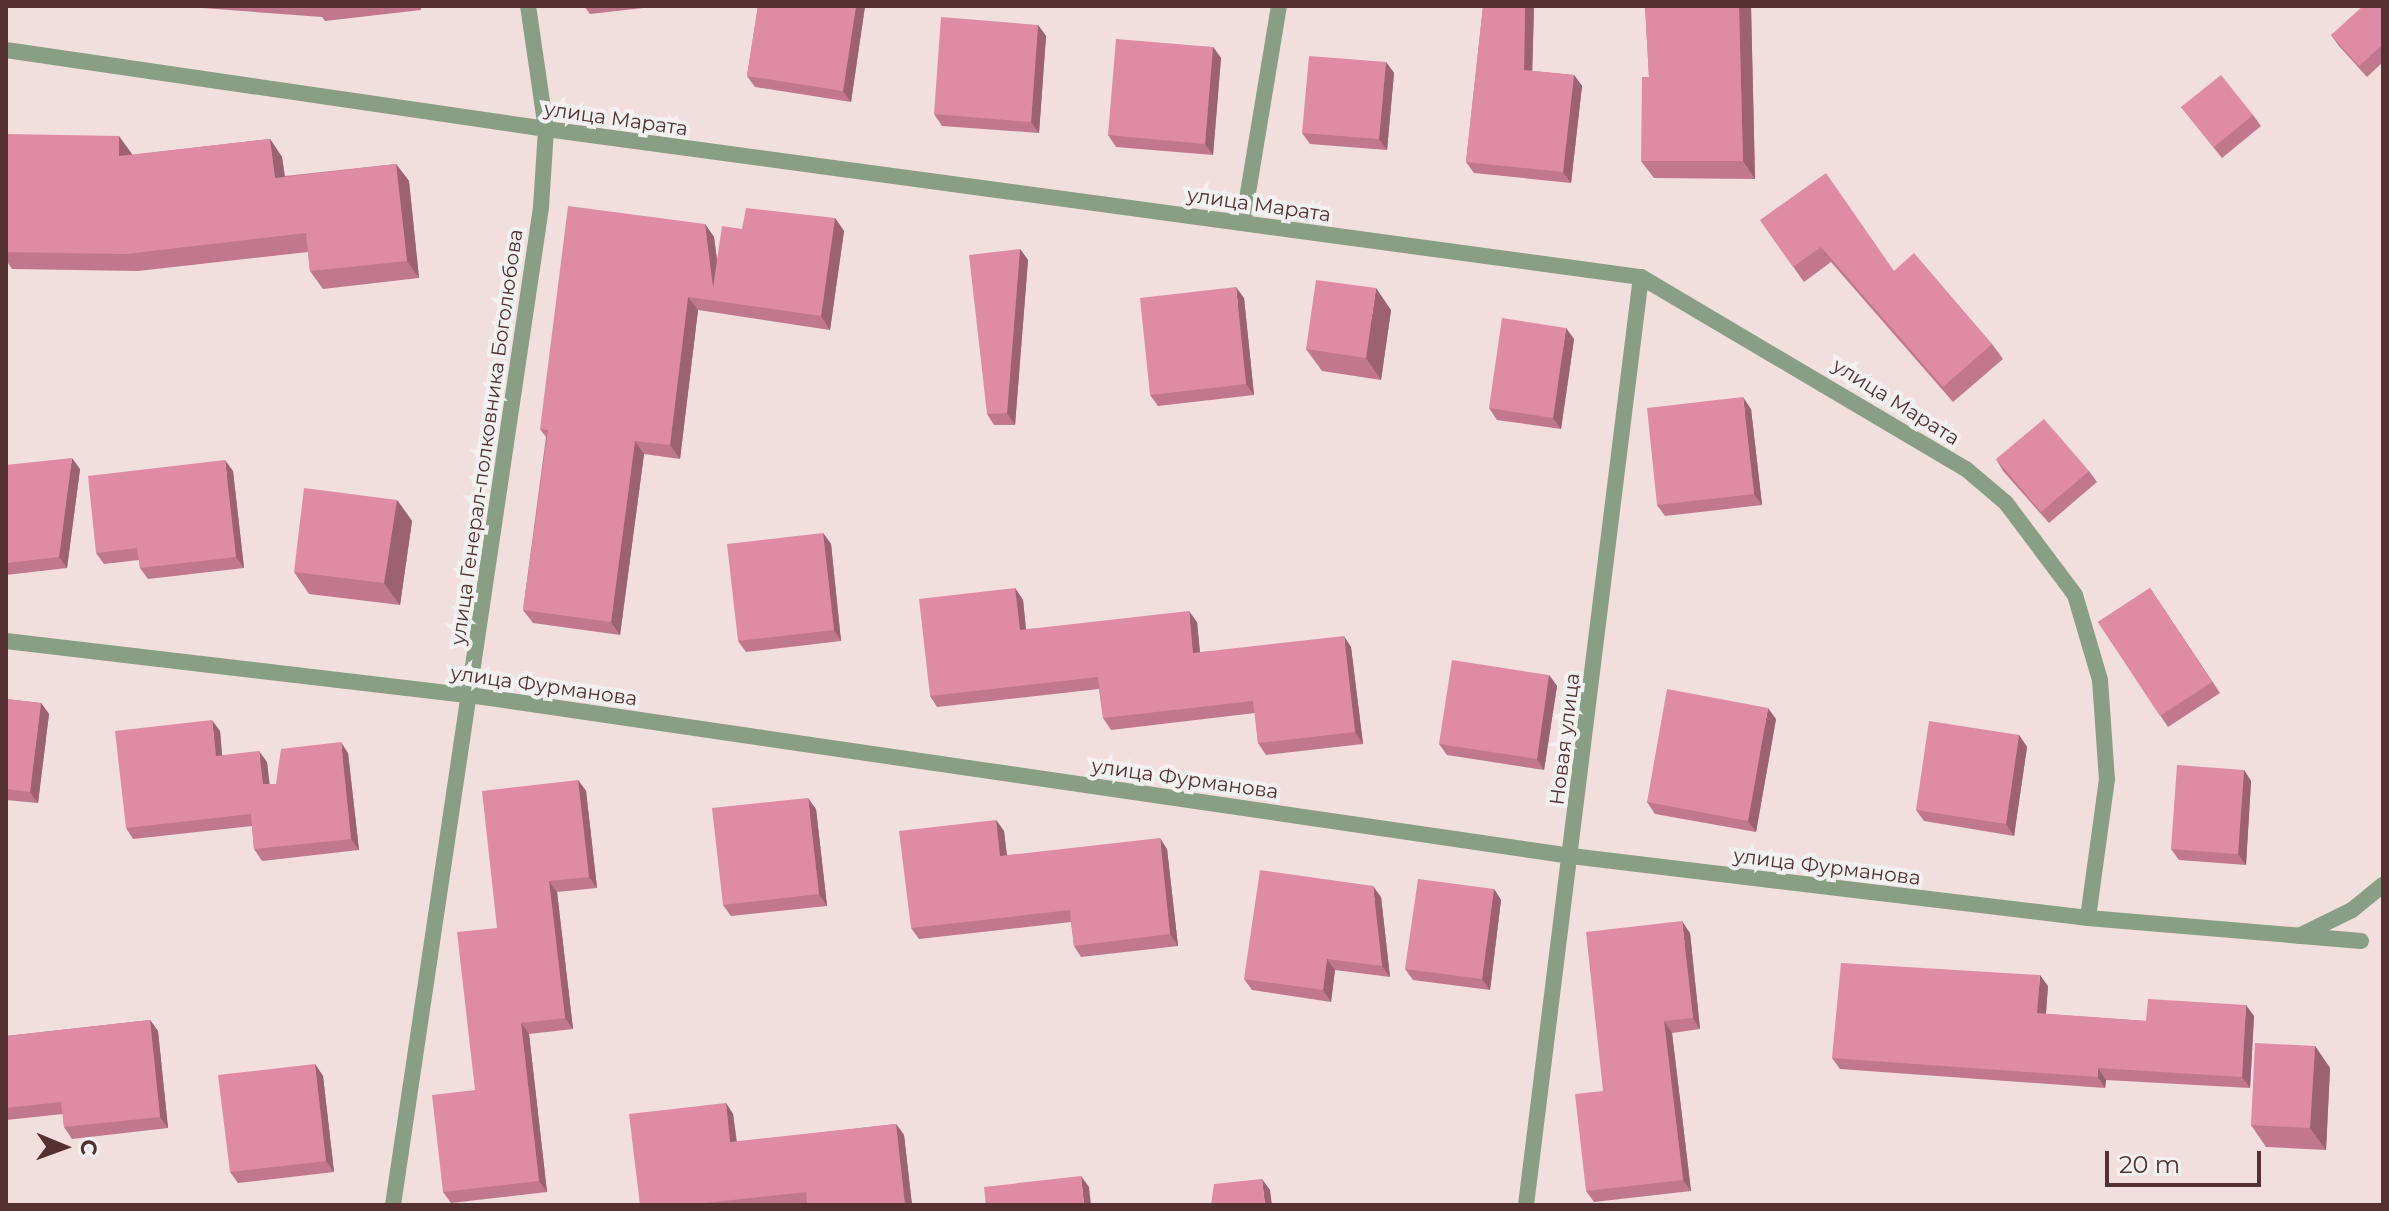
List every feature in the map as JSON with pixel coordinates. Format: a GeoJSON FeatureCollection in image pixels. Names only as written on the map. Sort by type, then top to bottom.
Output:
{"type":"FeatureCollection","features":[{"type":"Feature","properties":{"kind":"street","name":"улица Генерал-полковника Боголюбова"},"geometry":{"type":"LineString","coordinates":[[393,1205],[541,207],[546,129],[528,6]]}},
{"type":"Feature","properties":{"kind":"street"},"geometry":{"type":"LineString","coordinates":[[1243,223],[1279,6]]}},
{"type":"Feature","properties":{"kind":"street","name":"улица Марата"},"geometry":{"type":"LineString","coordinates":[[6,50],[546,129],[1641,277],[1966,469],[2006,503],[2075,595],[2100,680],[2107,779],[2088,918]]}},
{"type":"Feature","properties":{"kind":"street","name":"Новая улица"},"geometry":{"type":"LineString","coordinates":[[1526,1205],[1641,277]]}},
{"type":"Feature","properties":{"kind":"street","name":"улица Фурманова"},"geometry":{"type":"LineString","coordinates":[[6,641],[469,695],[1571,856],[2088,918],[2361,941]]}},
{"type":"Feature","properties":{"kind":"street"},"geometry":{"type":"LineString","coordinates":[[2299,936],[2352,910],[2383,885]]}},
{"type":"Feature","properties":{"kind":"building"},"geometry":{"type":"Polygon","coordinates":[[[758,6],[856,6],[843,91],[747,76],[758,6]]]}},
{"type":"Feature","properties":{"kind":"building"},"geometry":{"type":"Polygon","coordinates":[[[1483,6],[1525,6],[1524,70],[1574,75],[1563,172],[1466,162],[1483,6]]]}},
{"type":"Feature","properties":{"kind":"building"},"geometry":{"type":"Polygon","coordinates":[[[1645,6],[1739,6],[1743,161],[1641,161],[1642,77],[1649,77],[1645,6]]]}},
{"type":"Feature","properties":{"kind":"building"},"geometry":{"type":"Polygon","coordinates":[[[2363,6],[2379,6],[2383,11],[2383,44],[2359,66],[2331,35],[2363,6]]]}},
{"type":"Feature","properties":{"kind":"building"},"geometry":{"type":"Polygon","coordinates":[[[941,17],[1038,25],[1031,122],[934,114],[941,17]]]}},
{"type":"Feature","properties":{"kind":"building"},"geometry":{"type":"Polygon","coordinates":[[[1116,39],[1213,47],[1205,144],[1108,135],[1116,39]]]}},
{"type":"Feature","properties":{"kind":"building"},"geometry":{"type":"Polygon","coordinates":[[[1309,56],[1386,62],[1379,139],[1302,133],[1309,56]]]}},
{"type":"Feature","properties":{"kind":"building"},"geometry":{"type":"Polygon","coordinates":[[[2221,75],[2253,115],[2214,147],[2181,107],[2221,75]]]}},
{"type":"Feature","properties":{"kind":"building"},"geometry":{"type":"Polygon","coordinates":[[[6,134],[119,136],[119,156],[270,139],[275,178],[396,164],[407,261],[310,271],[306,233],[126,254],[6,252],[6,134]]]}},
{"type":"Feature","properties":{"kind":"building"},"geometry":{"type":"Polygon","coordinates":[[[1826,173],[1894,271],[1914,253],[1992,344],[1943,387],[1821,247],[1793,267],[1760,220],[1826,173]]]}},
{"type":"Feature","properties":{"kind":"building"},"geometry":{"type":"Polygon","coordinates":[[[568,206],[705,224],[713,288],[722,226],[742,229],[746,208],[835,218],[821,316],[688,297],[670,445],[635,441],[611,622],[523,610],[548,430],[540,429],[568,206]]]}},
{"type":"Feature","properties":{"kind":"building"},"geometry":{"type":"Polygon","coordinates":[[[1020,249],[1007,413],[987,414],[969,255],[1020,249]]]}},
{"type":"Feature","properties":{"kind":"building"},"geometry":{"type":"Polygon","coordinates":[[[1316,280],[1376,288],[1366,358],[1306,349],[1316,280]]]}},
{"type":"Feature","properties":{"kind":"building"},"geometry":{"type":"Polygon","coordinates":[[[1236,287],[1246,384],[1150,395],[1140,298],[1236,287]]]}},
{"type":"Feature","properties":{"kind":"building"},"geometry":{"type":"Polygon","coordinates":[[[1502,318],[1566,328],[1553,418],[1489,408],[1502,318]]]}},
{"type":"Feature","properties":{"kind":"building"},"geometry":{"type":"Polygon","coordinates":[[[1743,397],[1754,494],[1657,505],[1647,408],[1743,397]]]}},
{"type":"Feature","properties":{"kind":"building"},"geometry":{"type":"Polygon","coordinates":[[[2044,419],[2089,471],[2041,512],[1996,459],[2044,419]]]}},
{"type":"Feature","properties":{"kind":"building"},"geometry":{"type":"Polygon","coordinates":[[[72,458],[59,557],[6,563],[6,465],[72,458]]]}},
{"type":"Feature","properties":{"kind":"building"},"geometry":{"type":"Polygon","coordinates":[[[225,460],[236,557],[140,568],[137,548],[96,553],[88,476],[225,460]]]}},
{"type":"Feature","properties":{"kind":"building"},"geometry":{"type":"Polygon","coordinates":[[[304,488],[397,500],[384,583],[294,572],[304,488]]]}},
{"type":"Feature","properties":{"kind":"building"},"geometry":{"type":"Polygon","coordinates":[[[823,533],[834,630],[738,641],[727,544],[823,533]]]}},
{"type":"Feature","properties":{"kind":"building"},"geometry":{"type":"Polygon","coordinates":[[[1015,588],[1020,630],[1189,611],[1193,653],[1344,636],[1355,732],[1258,743],[1253,701],[1103,718],[1098,677],[930,696],[919,599],[1015,588]]]}},
{"type":"Feature","properties":{"kind":"building"},"geometry":{"type":"Polygon","coordinates":[[[2150,588],[2212,682],[2160,716],[2098,622],[2150,588]]]}},
{"type":"Feature","properties":{"kind":"building"},"geometry":{"type":"Polygon","coordinates":[[[1452,660],[1549,675],[1537,759],[1439,744],[1452,660]]]}},
{"type":"Feature","properties":{"kind":"building"},"geometry":{"type":"Polygon","coordinates":[[[1667,689],[1768,708],[1748,821],[1647,802],[1667,689]]]}},
{"type":"Feature","properties":{"kind":"building"},"geometry":{"type":"Polygon","coordinates":[[[6,699],[41,703],[30,792],[6,789],[6,699]]]}},
{"type":"Feature","properties":{"kind":"building"},"geometry":{"type":"Polygon","coordinates":[[[212,720],[216,756],[259,751],[263,784],[276,784],[281,749],[341,742],[351,839],[254,849],[251,814],[126,828],[115,731],[212,720]]]}},
{"type":"Feature","properties":{"kind":"building"},"geometry":{"type":"Polygon","coordinates":[[[1929,721],[2019,735],[2006,824],[1916,810],[1929,721]]]}},
{"type":"Feature","properties":{"kind":"building"},"geometry":{"type":"Polygon","coordinates":[[[2177,765],[2244,770],[2238,854],[2171,849],[2177,765]]]}},
{"type":"Feature","properties":{"kind":"building"},"geometry":{"type":"Polygon","coordinates":[[[578,780],[589,877],[549,881],[565,1018],[521,1023],[539,1181],[443,1192],[432,1095],[475,1090],[457,932],[497,928],[482,791],[578,780]]]}},
{"type":"Feature","properties":{"kind":"building"},"geometry":{"type":"Polygon","coordinates":[[[808,798],[819,894],[723,905],[712,808],[808,798]]]}},
{"type":"Feature","properties":{"kind":"building"},"geometry":{"type":"Polygon","coordinates":[[[996,820],[1000,856],[1160,838],[1170,934],[1074,946],[1070,910],[911,928],[899,831],[996,820]]]}},
{"type":"Feature","properties":{"kind":"building"},"geometry":{"type":"Polygon","coordinates":[[[1260,870],[1373,886],[1382,966],[1327,959],[1323,990],[1244,979],[1260,870]]]}},
{"type":"Feature","properties":{"kind":"building"},"geometry":{"type":"Polygon","coordinates":[[[1418,879],[1494,889],[1482,979],[1405,969],[1418,879]]]}},
{"type":"Feature","properties":{"kind":"building"},"geometry":{"type":"Polygon","coordinates":[[[1682,921],[1693,1018],[1664,1021],[1683,1180],[1586,1191],[1575,1094],[1603,1091],[1586,932],[1682,921]]]}},
{"type":"Feature","properties":{"kind":"building"},"geometry":{"type":"Polygon","coordinates":[[[1841,963],[2040,975],[2037,1013],[2146,1021],[2148,999],[2246,1005],[2242,1077],[2098,1068],[2098,1077],[1832,1058],[1841,963]]]}},
{"type":"Feature","properties":{"kind":"building"},"geometry":{"type":"Polygon","coordinates":[[[150,1020],[160,1117],[64,1127],[61,1102],[6,1108],[6,1036],[150,1020]]]}},
{"type":"Feature","properties":{"kind":"building"},"geometry":{"type":"Polygon","coordinates":[[[2255,1043],[2315,1046],[2310,1128],[2251,1125],[2255,1043]]]}},
{"type":"Feature","properties":{"kind":"building"},"geometry":{"type":"Polygon","coordinates":[[[315,1064],[326,1161],[230,1172],[218,1075],[315,1064]]]}},
{"type":"Feature","properties":{"kind":"building"},"geometry":{"type":"Polygon","coordinates":[[[726,1103],[730,1142],[896,1124],[905,1205],[807,1205],[806,1192],[687,1205],[640,1205],[629,1114],[726,1103]]]}},
{"type":"Feature","properties":{"kind":"building"},"geometry":{"type":"Polygon","coordinates":[[[1081,1176],[1084,1205],[986,1205],[984,1187],[1081,1176]]]}},
{"type":"Feature","properties":{"kind":"building"},"geometry":{"type":"Polygon","coordinates":[[[1262,1179],[1265,1205],[1211,1205],[1214,1184],[1262,1179]]]}}]}
